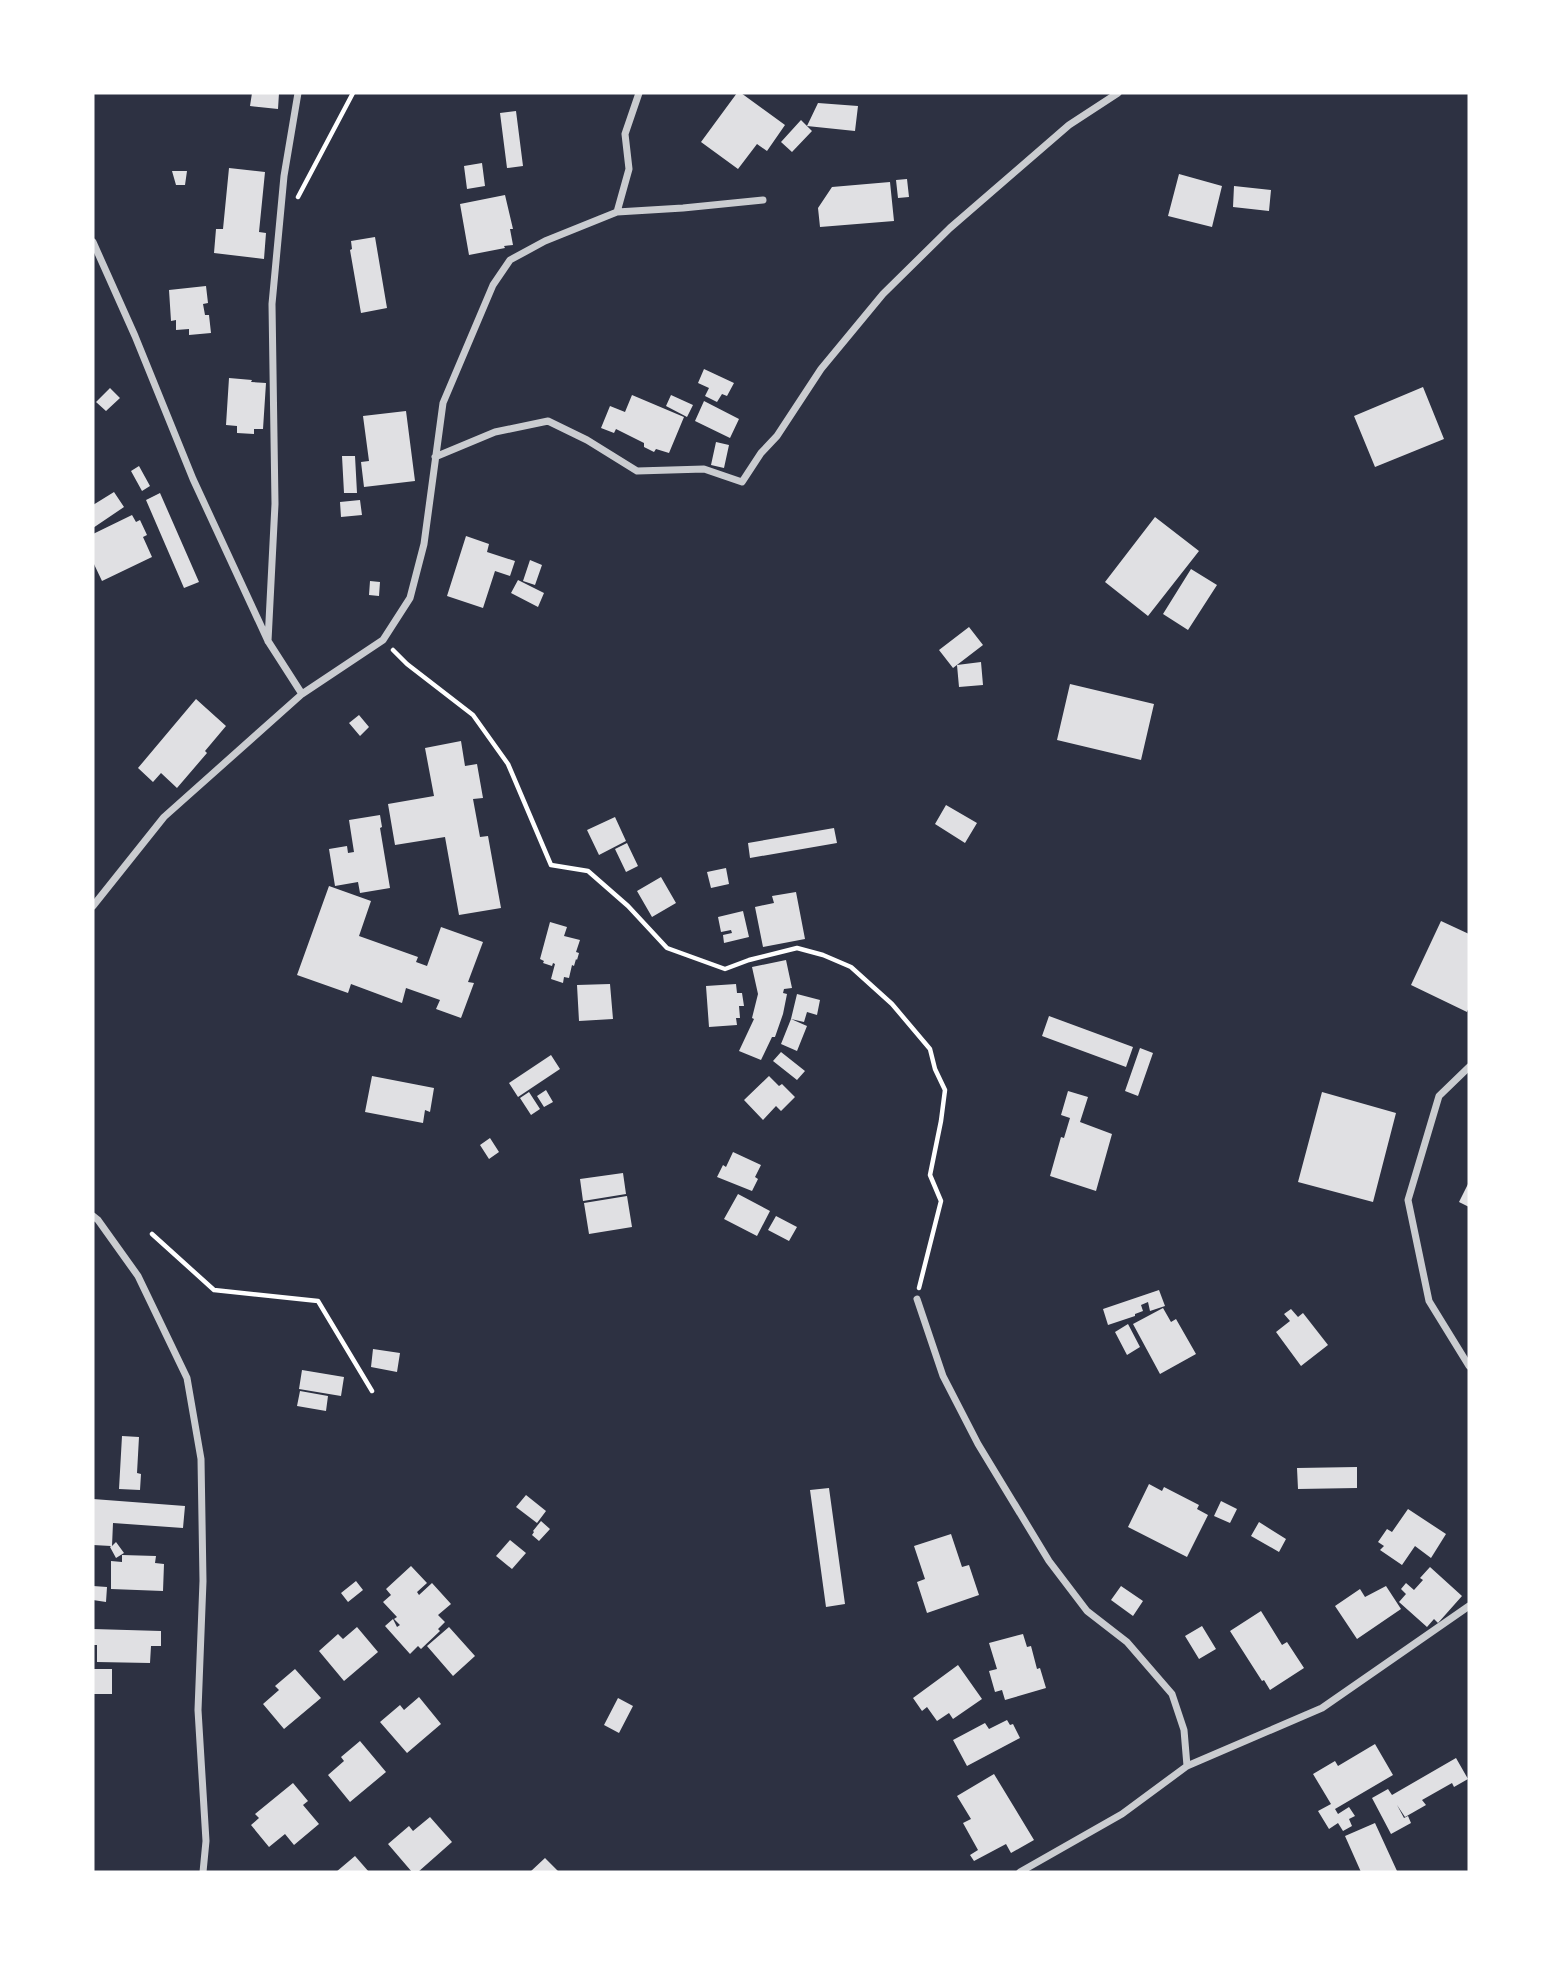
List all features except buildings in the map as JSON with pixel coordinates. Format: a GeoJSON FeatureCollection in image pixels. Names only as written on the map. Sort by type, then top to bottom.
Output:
{"type":"FeatureCollection","features":[{"type":"Feature","properties":{"kind":"street"},"geometry":{"type":"LineString","coordinates":[[268,641],[275,504],[272,304],[284,176],[298,93]]}},
{"type":"Feature","properties":{"kind":"street"},"geometry":{"type":"LineString","coordinates":[[617,212],[629,169],[625,134],[639,93]]}},
{"type":"Feature","properties":{"kind":"street"},"geometry":{"type":"LineString","coordinates":[[435,457],[495,432],[548,421],[587,440],[637,471],[704,469],[742,482],[821,369],[883,294],[950,228],[1069,125],[1118,93]]}},
{"type":"Feature","properties":{"kind":"street"},"geometry":{"type":"LineString","coordinates":[[93,906],[164,817],[302,694],[383,640],[410,597],[424,544],[443,403],[488,296],[510,260],[545,241],[617,212],[763,200]]}},
{"type":"Feature","properties":{"kind":"street"},"geometry":{"type":"LineString","coordinates":[[93,242],[193,479],[268,641],[302,694]]}},
{"type":"Feature","properties":{"kind":"street"},"geometry":{"type":"LineString","coordinates":[[1469,1067],[1439,1096],[1408,1199],[1429,1301],[1469,1366]]}},
{"type":"Feature","properties":{"kind":"street"},"geometry":{"type":"LineString","coordinates":[[93,1216],[138,1276],[187,1378],[201,1459],[203,1581],[198,1710],[206,1841],[203,1872]]}},
{"type":"Feature","properties":{"kind":"street"},"geometry":{"type":"LineString","coordinates":[[917,1299],[943,1376],[978,1444],[1049,1561],[1087,1611],[1127,1642],[1172,1694],[1184,1730],[1187,1766]]}},
{"type":"Feature","properties":{"kind":"street"},"geometry":{"type":"LineString","coordinates":[[1020,1872],[1122,1814],[1187,1766],[1322,1707],[1469,1606]]}},
{"type":"Feature","properties":{"kind":"path"},"geometry":{"type":"LineString","coordinates":[[297,201],[353,93]]}},
{"type":"Feature","properties":{"kind":"path"},"geometry":{"type":"LineString","coordinates":[[383,640],[407,664],[474,715],[508,764],[551,865],[588,871],[628,906],[667,948],[725,969],[797,948],[851,967],[892,1004],[930,1049],[935,1069],[945,1090],[930,1175],[941,1201],[917,1299]]}},
{"type":"Feature","properties":{"kind":"path"},"geometry":{"type":"LineString","coordinates":[[152,1234],[214,1290],[318,1301],[373,1391]]}}]}
